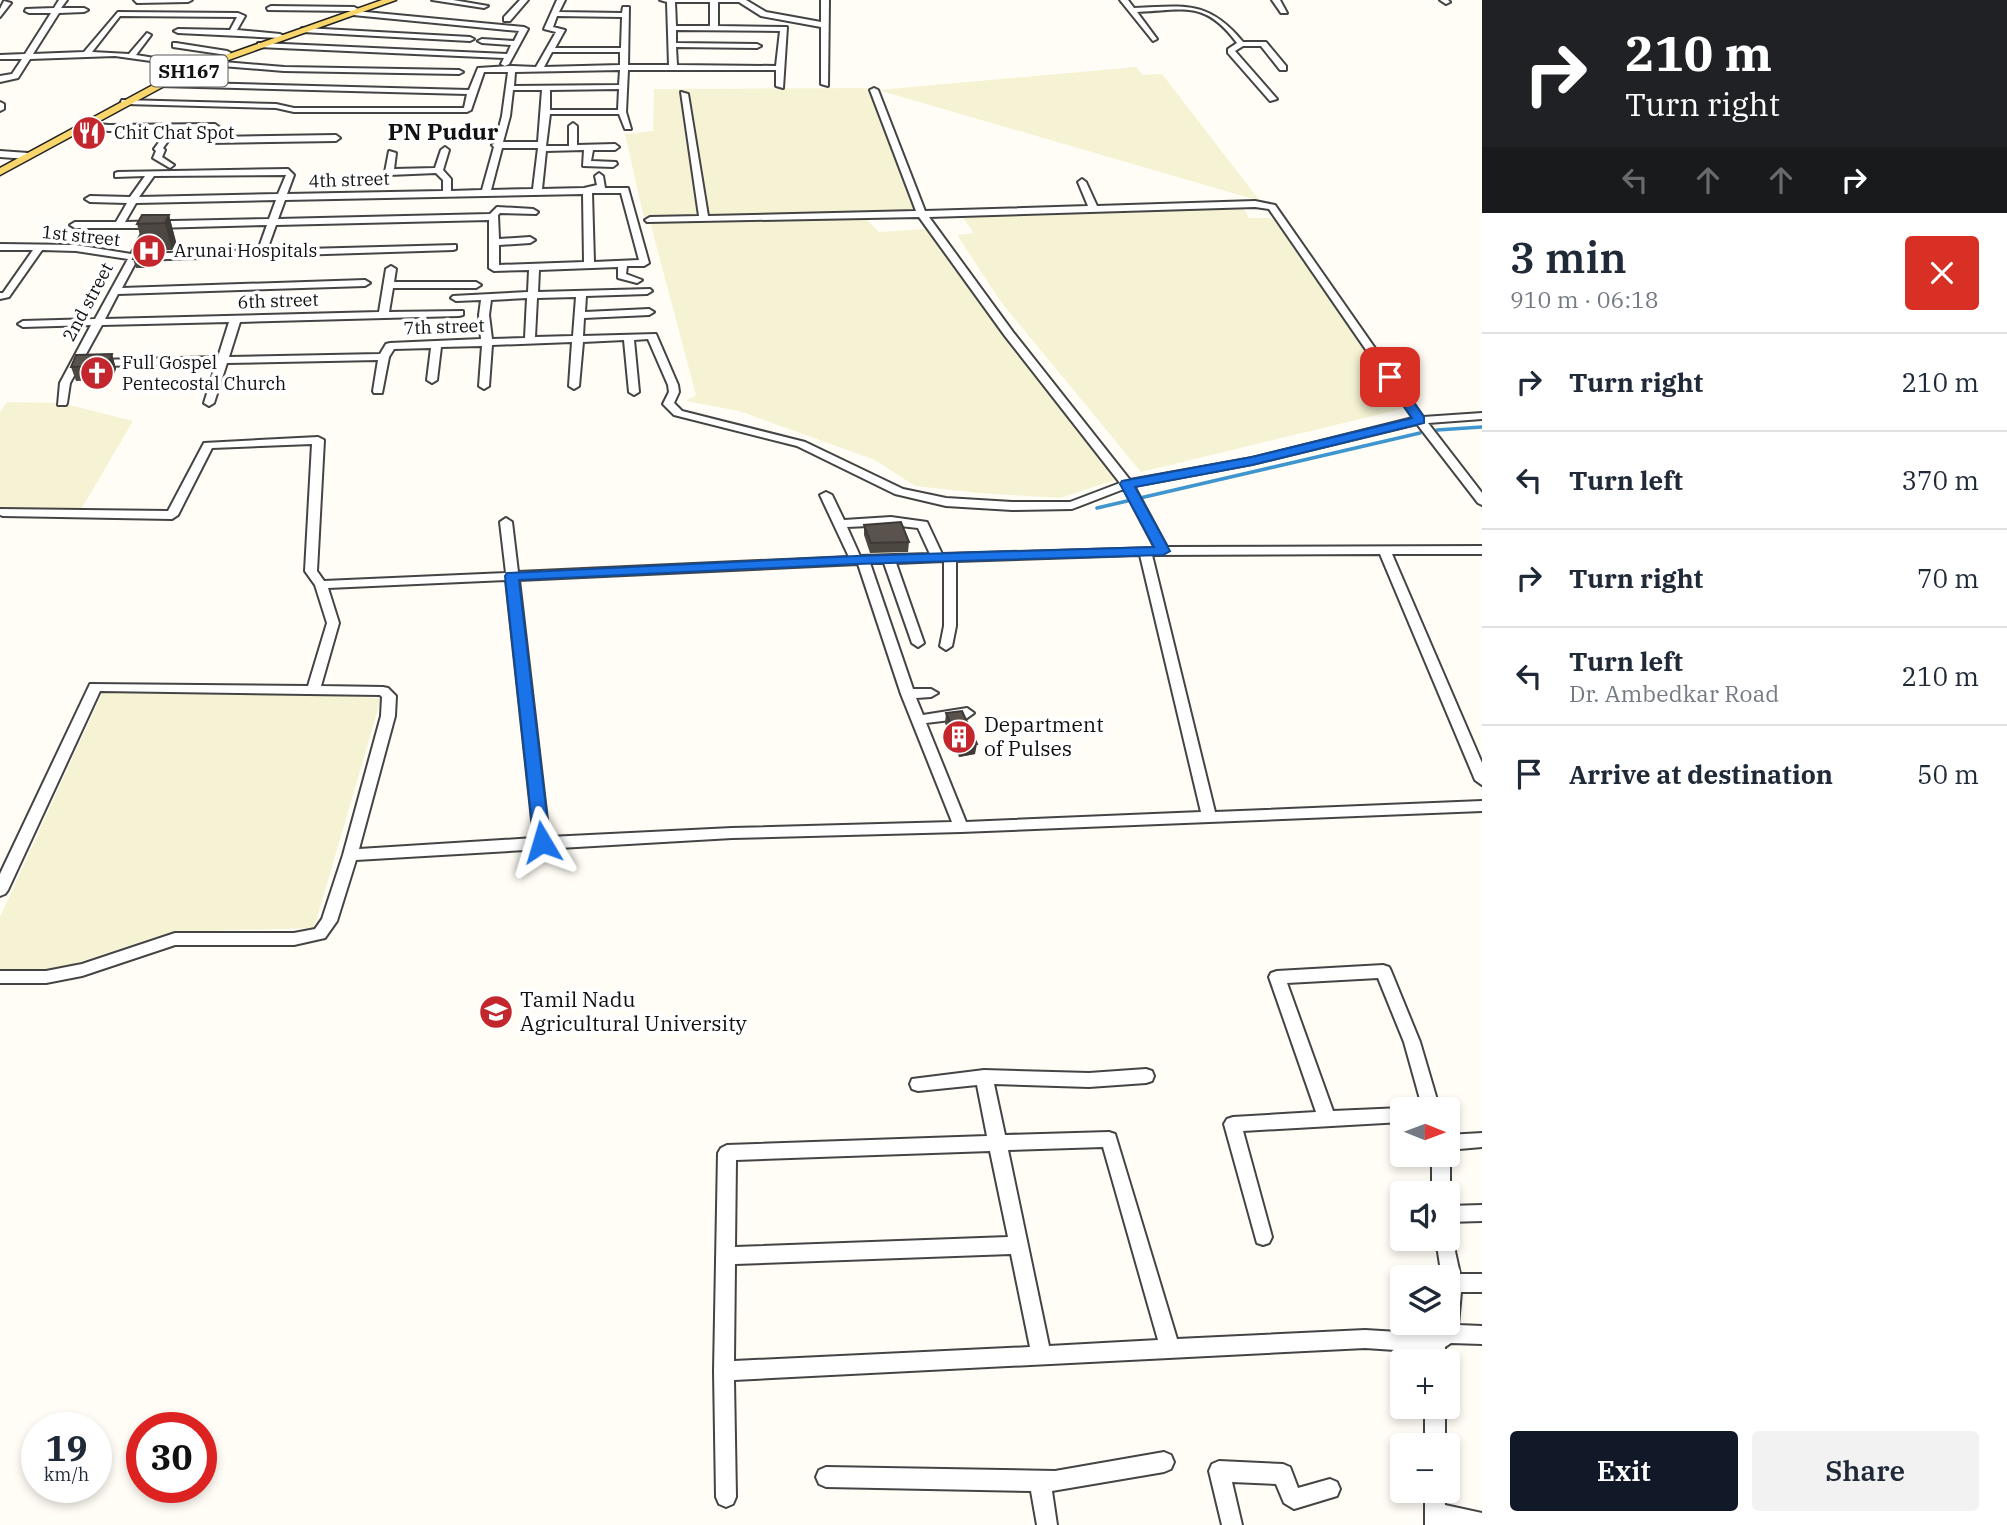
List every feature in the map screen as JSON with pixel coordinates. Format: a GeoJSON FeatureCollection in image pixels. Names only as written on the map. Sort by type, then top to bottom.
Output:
{"type":"FeatureCollection","features":[{"type":"Feature","properties":{"kind":"main road","name":"SH167"},"geometry":{"type":"LineString","coordinates":[[0,166],[85,126],[159,84],[227,53],[305,30],[380,0]]}},
{"type":"Feature","properties":{"kind":"main road","name":"SH167"},"geometry":{"type":"LineString","coordinates":[[0,172],[24,155],[142,86],[391,0]]}},
{"type":"Feature","properties":{"kind":"street"},"geometry":{"type":"LineString","coordinates":[[0,80],[3,77],[15,76],[63,0]]}},
{"type":"Feature","properties":{"kind":"street"},"geometry":{"type":"LineString","coordinates":[[138,1],[188,0]]}},
{"type":"Feature","properties":{"kind":"street"},"geometry":{"type":"LineString","coordinates":[[436,0],[484,6]]}},
{"type":"Feature","properties":{"kind":"street"},"geometry":{"type":"LineString","coordinates":[[508,19],[524,0]]}},
{"type":"Feature","properties":{"kind":"street"},"geometry":{"type":"LineString","coordinates":[[538,69],[561,30],[548,29],[561,0]]}},
{"type":"Feature","properties":{"kind":"street"},"geometry":{"type":"LineString","coordinates":[[664,0],[741,0],[764,14],[825,25]]}},
{"type":"Feature","properties":{"kind":"street"},"geometry":{"type":"LineString","coordinates":[[671,0],[673,67]]}},
{"type":"Feature","properties":{"kind":"street"},"geometry":{"type":"LineString","coordinates":[[714,0],[714,29]]}},
{"type":"Feature","properties":{"kind":"street"},"geometry":{"type":"LineString","coordinates":[[825,0],[825,83]]}},
{"type":"Feature","properties":{"kind":"street"},"geometry":{"type":"LineString","coordinates":[[1124,0],[1153,39]]}},
{"type":"Feature","properties":{"kind":"street"},"geometry":{"type":"LineString","coordinates":[[1276,0],[1284,11]]}},
{"type":"Feature","properties":{"kind":"street"},"geometry":{"type":"LineString","coordinates":[[0,15],[7,3]]}},
{"type":"Feature","properties":{"kind":"street"},"geometry":{"type":"LineString","coordinates":[[271,8],[353,11],[524,29],[512,49],[507,68],[509,88],[506,116],[485,192]]}},
{"type":"Feature","properties":{"kind":"street"},"geometry":{"type":"LineString","coordinates":[[1132,10],[1209,11],[1227,25],[1241,44]]}},
{"type":"Feature","properties":{"kind":"street"},"geometry":{"type":"LineString","coordinates":[[29,11],[87,14]]}},
{"type":"Feature","properties":{"kind":"street"},"geometry":{"type":"LineString","coordinates":[[553,14],[626,12],[622,112],[628,127]]}},
{"type":"Feature","properties":{"kind":"street"},"geometry":{"type":"LineString","coordinates":[[87,54],[118,14],[241,15],[232,32]]}},
{"type":"Feature","properties":{"kind":"street"},"geometry":{"type":"LineString","coordinates":[[128,24],[147,22],[153,14]]}},
{"type":"Feature","properties":{"kind":"street"},"geometry":{"type":"LineString","coordinates":[[671,28],[784,29],[780,86]]}},
{"type":"Feature","properties":{"kind":"street"},"geometry":{"type":"LineString","coordinates":[[305,30],[470,39]]}},
{"type":"Feature","properties":{"kind":"street"},"geometry":{"type":"LineString","coordinates":[[178,31],[512,49]]}},
{"type":"Feature","properties":{"kind":"street"},"geometry":{"type":"LineString","coordinates":[[132,55],[147,35]]}},
{"type":"Feature","properties":{"kind":"street"},"geometry":{"type":"LineString","coordinates":[[482,41],[512,49]]}},
{"type":"Feature","properties":{"kind":"street"},"geometry":{"type":"LineString","coordinates":[[1273,99],[1231,51],[1241,44],[1263,44],[1283,68]]}},
{"type":"Feature","properties":{"kind":"street"},"geometry":{"type":"LineString","coordinates":[[176,45],[227,53]]}},
{"type":"Feature","properties":{"kind":"street"},"geometry":{"type":"LineString","coordinates":[[673,45],[757,46]]}},
{"type":"Feature","properties":{"kind":"street"},"geometry":{"type":"LineString","coordinates":[[261,46],[371,52],[512,49]]}},
{"type":"Feature","properties":{"kind":"street"},"geometry":{"type":"LineString","coordinates":[[549,50],[624,50]]}},
{"type":"Feature","properties":{"kind":"street"},"geometry":{"type":"LineString","coordinates":[[360,72],[371,52]]}},
{"type":"Feature","properties":{"kind":"street"},"geometry":{"type":"LineString","coordinates":[[0,57],[132,55],[202,64],[360,72],[459,72]]}},
{"type":"Feature","properties":{"kind":"street"},"geometry":{"type":"LineString","coordinates":[[728,80],[729,67]]}},
{"type":"Feature","properties":{"kind":"street"},"geometry":{"type":"LineString","coordinates":[[125,102],[276,106],[294,110],[467,110],[477,70],[780,68]]}},
{"type":"Feature","properties":{"kind":"street"},"geometry":{"type":"LineString","coordinates":[[159,84],[471,92]]}},
{"type":"Feature","properties":{"kind":"street"},"geometry":{"type":"LineString","coordinates":[[509,88],[622,87]]}},
{"type":"Feature","properties":{"kind":"street"},"geometry":{"type":"LineString","coordinates":[[537,191],[547,88]]}},
{"type":"Feature","properties":{"kind":"street"},"geometry":{"type":"LineString","coordinates":[[874,90],[922,214],[1009,334],[1131,493],[1163,551]]}},
{"type":"Feature","properties":{"kind":"street"},"geometry":{"type":"LineString","coordinates":[[684,94],[704,219]]}},
{"type":"Feature","properties":{"kind":"street"},"geometry":{"type":"LineString","coordinates":[[546,112],[622,112]]}},
{"type":"Feature","properties":{"kind":"street"},"geometry":{"type":"LineString","coordinates":[[85,126],[215,127],[210,140],[336,138]]}},
{"type":"Feature","properties":{"kind":"street"},"geometry":{"type":"LineString","coordinates":[[573,126],[573,149]]}},
{"type":"Feature","properties":{"kind":"street"},"geometry":{"type":"LineString","coordinates":[[170,165],[157,158],[161,150],[158,149],[174,127]]}},
{"type":"Feature","properties":{"kind":"street"},"geometry":{"type":"LineString","coordinates":[[496,145],[573,149],[615,147]]}},
{"type":"Feature","properties":{"kind":"street"},"geometry":{"type":"LineString","coordinates":[[589,148],[586,164],[613,164]]}},
{"type":"Feature","properties":{"kind":"street"},"geometry":{"type":"LineString","coordinates":[[438,170],[445,150]]}},
{"type":"Feature","properties":{"kind":"street"},"geometry":{"type":"LineString","coordinates":[[392,152],[388,172],[438,170],[447,179],[447,192]]}},
{"type":"Feature","properties":{"kind":"street"},"geometry":{"type":"LineString","coordinates":[[0,154],[24,155]]}},
{"type":"Feature","properties":{"kind":"street"},"geometry":{"type":"LineString","coordinates":[[118,174],[288,172],[290,175],[261,254]]}},
{"type":"Feature","properties":{"kind":"street"},"geometry":{"type":"LineString","coordinates":[[119,225],[151,173]]}},
{"type":"Feature","properties":{"kind":"street"},"geometry":{"type":"LineString","coordinates":[[589,264],[587,190],[602,186],[599,176]]}},
{"type":"Feature","properties":{"kind":"street"},"geometry":{"type":"LineString","coordinates":[[1082,182],[1094,209]]}},
{"type":"Feature","properties":{"kind":"street","name":"4th street"},"geometry":{"type":"LineString","coordinates":[[90,199],[281,198],[447,192],[625,190],[644,263],[623,264]]}},
{"type":"Feature","properties":{"kind":"street"},"geometry":{"type":"LineString","coordinates":[[650,220],[1255,204],[1272,207],[1420,420],[1480,495]]}},
{"type":"Feature","properties":{"kind":"street"},"geometry":{"type":"LineString","coordinates":[[492,218],[497,211],[533,212]]}},
{"type":"Feature","properties":{"kind":"street"},"geometry":{"type":"LineString","coordinates":[[75,225],[270,224],[495,217],[494,268],[623,264],[621,276],[637,280]]}},
{"type":"Feature","properties":{"kind":"street","name":"2nd street"},"geometry":{"type":"LineString","coordinates":[[62,403],[65,383],[75,363],[151,225]]}},
{"type":"Feature","properties":{"kind":"street"},"geometry":{"type":"LineString","coordinates":[[494,242],[530,240]]}},
{"type":"Feature","properties":{"kind":"street","name":"1st street"},"geometry":{"type":"LineString","coordinates":[[0,247],[76,248],[132,257],[453,247]]}},
{"type":"Feature","properties":{"kind":"street"},"geometry":{"type":"LineString","coordinates":[[0,296],[6,295],[40,247]]}},
{"type":"Feature","properties":{"kind":"street"},"geometry":{"type":"LineString","coordinates":[[530,342],[534,267]]}},
{"type":"Feature","properties":{"kind":"street"},"geometry":{"type":"LineString","coordinates":[[384,315],[391,269]]}},
{"type":"Feature","properties":{"kind":"street"},"geometry":{"type":"LineString","coordinates":[[114,291],[365,283]]}},
{"type":"Feature","properties":{"kind":"street"},"geometry":{"type":"LineString","coordinates":[[389,285],[476,285]]}},
{"type":"Feature","properties":{"kind":"street"},"geometry":{"type":"LineString","coordinates":[[456,298],[647,291]]}},
{"type":"Feature","properties":{"kind":"street"},"geometry":{"type":"LineString","coordinates":[[574,386],[581,295]]}},
{"type":"Feature","properties":{"kind":"street"},"geometry":{"type":"LineString","coordinates":[[484,386],[486,297]]}},
{"type":"Feature","properties":{"kind":"street"},"geometry":{"type":"LineString","coordinates":[[581,315],[649,312]]}},
{"type":"Feature","properties":{"kind":"street","name":"6th street"},"geometry":{"type":"LineString","coordinates":[[23,324],[459,313]]}},
{"type":"Feature","properties":{"kind":"street"},"geometry":{"type":"LineString","coordinates":[[209,403],[235,320]]}},
{"type":"Feature","properties":{"kind":"street","name":"7th street"},"geometry":{"type":"LineString","coordinates":[[75,363],[384,357],[390,346],[577,341],[652,336],[673,385],[674,392],[668,404],[678,414],[801,444],[899,492],[946,502],[1012,506],[1072,505],[1131,493]]}},
{"type":"Feature","properties":{"kind":"street"},"geometry":{"type":"LineString","coordinates":[[629,338],[634,392]]}},
{"type":"Feature","properties":{"kind":"street"},"geometry":{"type":"LineString","coordinates":[[432,380],[436,345]]}},
{"type":"Feature","properties":{"kind":"street"},"geometry":{"type":"LineString","coordinates":[[378,391],[384,357]]}},
{"type":"Feature","properties":{"kind":"street"},"geometry":{"type":"LineString","coordinates":[[1131,493],[1420,420],[1482,416]]}},
{"type":"Feature","properties":{"kind":"street"},"geometry":{"type":"LineString","coordinates":[[1,514],[172,515],[208,445],[318,440],[311,572],[321,585],[333,623],[313,690]]}},
{"type":"Feature","properties":{"kind":"street"},"geometry":{"type":"LineString","coordinates":[[826,495],[859,560],[961,827]]}},
{"type":"Feature","properties":{"kind":"street"},"geometry":{"type":"LineString","coordinates":[[839,524],[891,520],[923,525],[944,558],[950,626],[946,646]]}},
{"type":"Feature","properties":{"kind":"street"},"geometry":{"type":"LineString","coordinates":[[506,522],[542,842]]}},
{"type":"Feature","properties":{"kind":"street"},"geometry":{"type":"LineString","coordinates":[[1384,549],[1482,780]]}},
{"type":"Feature","properties":{"kind":"street"},"geometry":{"type":"LineString","coordinates":[[321,585],[889,559],[1163,551],[1482,550]]}},
{"type":"Feature","properties":{"kind":"street"},"geometry":{"type":"LineString","coordinates":[[1145,552],[1209,817]]}},
{"type":"Feature","properties":{"kind":"street"},"geometry":{"type":"LineString","coordinates":[[889,559],[918,643]]}},
{"type":"Feature","properties":{"kind":"street"},"geometry":{"type":"LineString","coordinates":[[0,890],[95,687],[383,691],[390,702],[330,922],[320,934],[294,939],[175,939],[82,970],[46,976],[0,977]]}},
{"type":"Feature","properties":{"kind":"street"},"geometry":{"type":"LineString","coordinates":[[908,694],[931,693]]}},
{"type":"Feature","properties":{"kind":"street"},"geometry":{"type":"LineString","coordinates":[[918,720],[967,713]]}},
{"type":"Feature","properties":{"kind":"street"},"geometry":{"type":"LineString","coordinates":[[350,855],[811,828],[961,827],[1482,806]]}},
{"type":"Feature","properties":{"kind":"street"},"geometry":{"type":"LineString","coordinates":[[1327,1120],[1277,977],[1383,971],[1412,1042],[1428,1097]]}},
{"type":"Feature","properties":{"kind":"street"},"geometry":{"type":"LineString","coordinates":[[918,1084],[984,1077],[1090,1080],[1146,1076]]}},
{"type":"Feature","properties":{"kind":"street"},"geometry":{"type":"LineString","coordinates":[[984,1077],[1041,1354]]}},
{"type":"Feature","properties":{"kind":"street"},"geometry":{"type":"LineString","coordinates":[[1263,1237],[1233,1124],[1390,1116]]}},
{"type":"Feature","properties":{"kind":"street"},"geometry":{"type":"LineString","coordinates":[[726,1497],[724,1371],[727,1153],[1109,1139],[1170,1349]]}},
{"type":"Feature","properties":{"kind":"street"},"geometry":{"type":"LineString","coordinates":[[1460,1142],[1482,1139]]}},
{"type":"Feature","properties":{"kind":"street"},"geometry":{"type":"LineString","coordinates":[[1460,1214],[1482,1213]]}},
{"type":"Feature","properties":{"kind":"street"},"geometry":{"type":"LineString","coordinates":[[727,1256],[1017,1245]]}},
{"type":"Feature","properties":{"kind":"street"},"geometry":{"type":"LineString","coordinates":[[1460,1283],[1482,1283]]}},
{"type":"Feature","properties":{"kind":"street"},"geometry":{"type":"LineString","coordinates":[[724,1371],[1365,1339],[1440,1346],[1482,1335]]}},
{"type":"Feature","properties":{"kind":"street"},"geometry":{"type":"LineString","coordinates":[[826,1477],[1055,1481],[1164,1462]]}},
{"type":"Feature","properties":{"kind":"street"},"geometry":{"type":"LineString","coordinates":[[1232,1525],[1219,1471],[1283,1474],[1294,1499],[1330,1489]]}},
{"type":"Feature","properties":{"kind":"street"},"geometry":{"type":"LineString","coordinates":[[1040,1480],[1047,1525]]}},
{"type":"Feature","properties":{"kind":"street"},"geometry":{"type":"LineString","coordinates":[[1435,1519],[1482,1523]]}},
{"type":"Feature","properties":{"kind":"shaded area"},"geometry":{"type":"Polygon","coordinates":[[[1136,67],[1143,75],[1162,74],[1260,201],[878,90],[1136,67]]]}},
{"type":"Feature","properties":{"kind":"shaded area"},"geometry":{"type":"Polygon","coordinates":[[[871,88],[921,212],[644,218],[625,134],[653,131],[654,89],[871,88]]]}},
{"type":"Feature","properties":{"kind":"shaded area"},"geometry":{"type":"Polygon","coordinates":[[[1244,209],[1249,218],[1274,218],[1406,408],[1141,472],[1001,302],[957,235],[974,233],[961,215],[1244,209]]]}},
{"type":"Feature","properties":{"kind":"shaded area"},"geometry":{"type":"Polygon","coordinates":[[[865,218],[879,232],[926,229],[1115,480],[1060,498],[915,486],[875,460],[739,411],[686,401],[696,395],[650,222],[865,218]]]}},
{"type":"Feature","properties":{"kind":"shaded area"},"geometry":{"type":"Polygon","coordinates":[[[7,402],[62,403],[133,421],[79,513],[0,511],[0,412],[7,402]]]}},
{"type":"Feature","properties":{"kind":"shaded area"},"geometry":{"type":"Polygon","coordinates":[[[103,691],[347,695],[381,699],[314,928],[171,932],[57,969],[0,970],[0,917],[103,691]]]}},
{"type":"Feature","properties":{"kind":"building"},"geometry":{"type":"Polygon","coordinates":[[[142,215],[169,215],[165,223],[137,224],[142,215]]]}},
{"type":"Feature","properties":{"kind":"building"},"geometry":{"type":"Polygon","coordinates":[[[136,253],[147,253],[144,259],[133,259],[136,253]]]}},
{"type":"Feature","properties":{"kind":"building"},"geometry":{"type":"Polygon","coordinates":[[[112,354],[107,366],[71,367],[76,355],[112,354]]]}},
{"type":"Feature","properties":{"kind":"building"},"geometry":{"type":"Polygon","coordinates":[[[901,522],[909,542],[871,543],[864,525],[901,522]]]}},
{"type":"Feature","properties":{"kind":"building"},"geometry":{"type":"Polygon","coordinates":[[[962,711],[977,744],[961,747],[946,713],[962,711]]]}},
{"type":"Feature","properties":{"kind":"waterway"},"geometry":{"type":"LineString","coordinates":[[1437,430],[1482,427]]}},
{"type":"Feature","properties":{"kind":"waterway"},"geometry":{"type":"LineString","coordinates":[[1097,508],[1420,433]]}},
{"type":"Feature","properties":{"kind":"place","name":"Chit Chat Spot"},"geometry":{"type":"Point","coordinates":[89,133]}},
{"type":"Feature","properties":{"kind":"place","name":"Arunai Hospitals"},"geometry":{"type":"Point","coordinates":[149,251]}},
{"type":"Feature","properties":{"kind":"place","name":"Full Gospel Pentecostal Church"},"geometry":{"type":"Point","coordinates":[97,373]}},
{"type":"Feature","properties":{"kind":"place","name":"Department of Pulses"},"geometry":{"type":"Point","coordinates":[959,737]}},
{"type":"Feature","properties":{"kind":"place","name":"Tamil Nadu Agricultural University"},"geometry":{"type":"Point","coordinates":[496,1012]}},
{"type":"Feature","properties":{"kind":"district","name":"PN Pudur"},"geometry":{"type":"Point","coordinates":[443,132]}},
{"type":"Feature","properties":{"kind":"route"},"geometry":{"type":"LineString","coordinates":[[542,842],[512,576],[856,560],[1163,551],[1127,484],[1252,461],[1420,420],[1390,377]]}}]}
